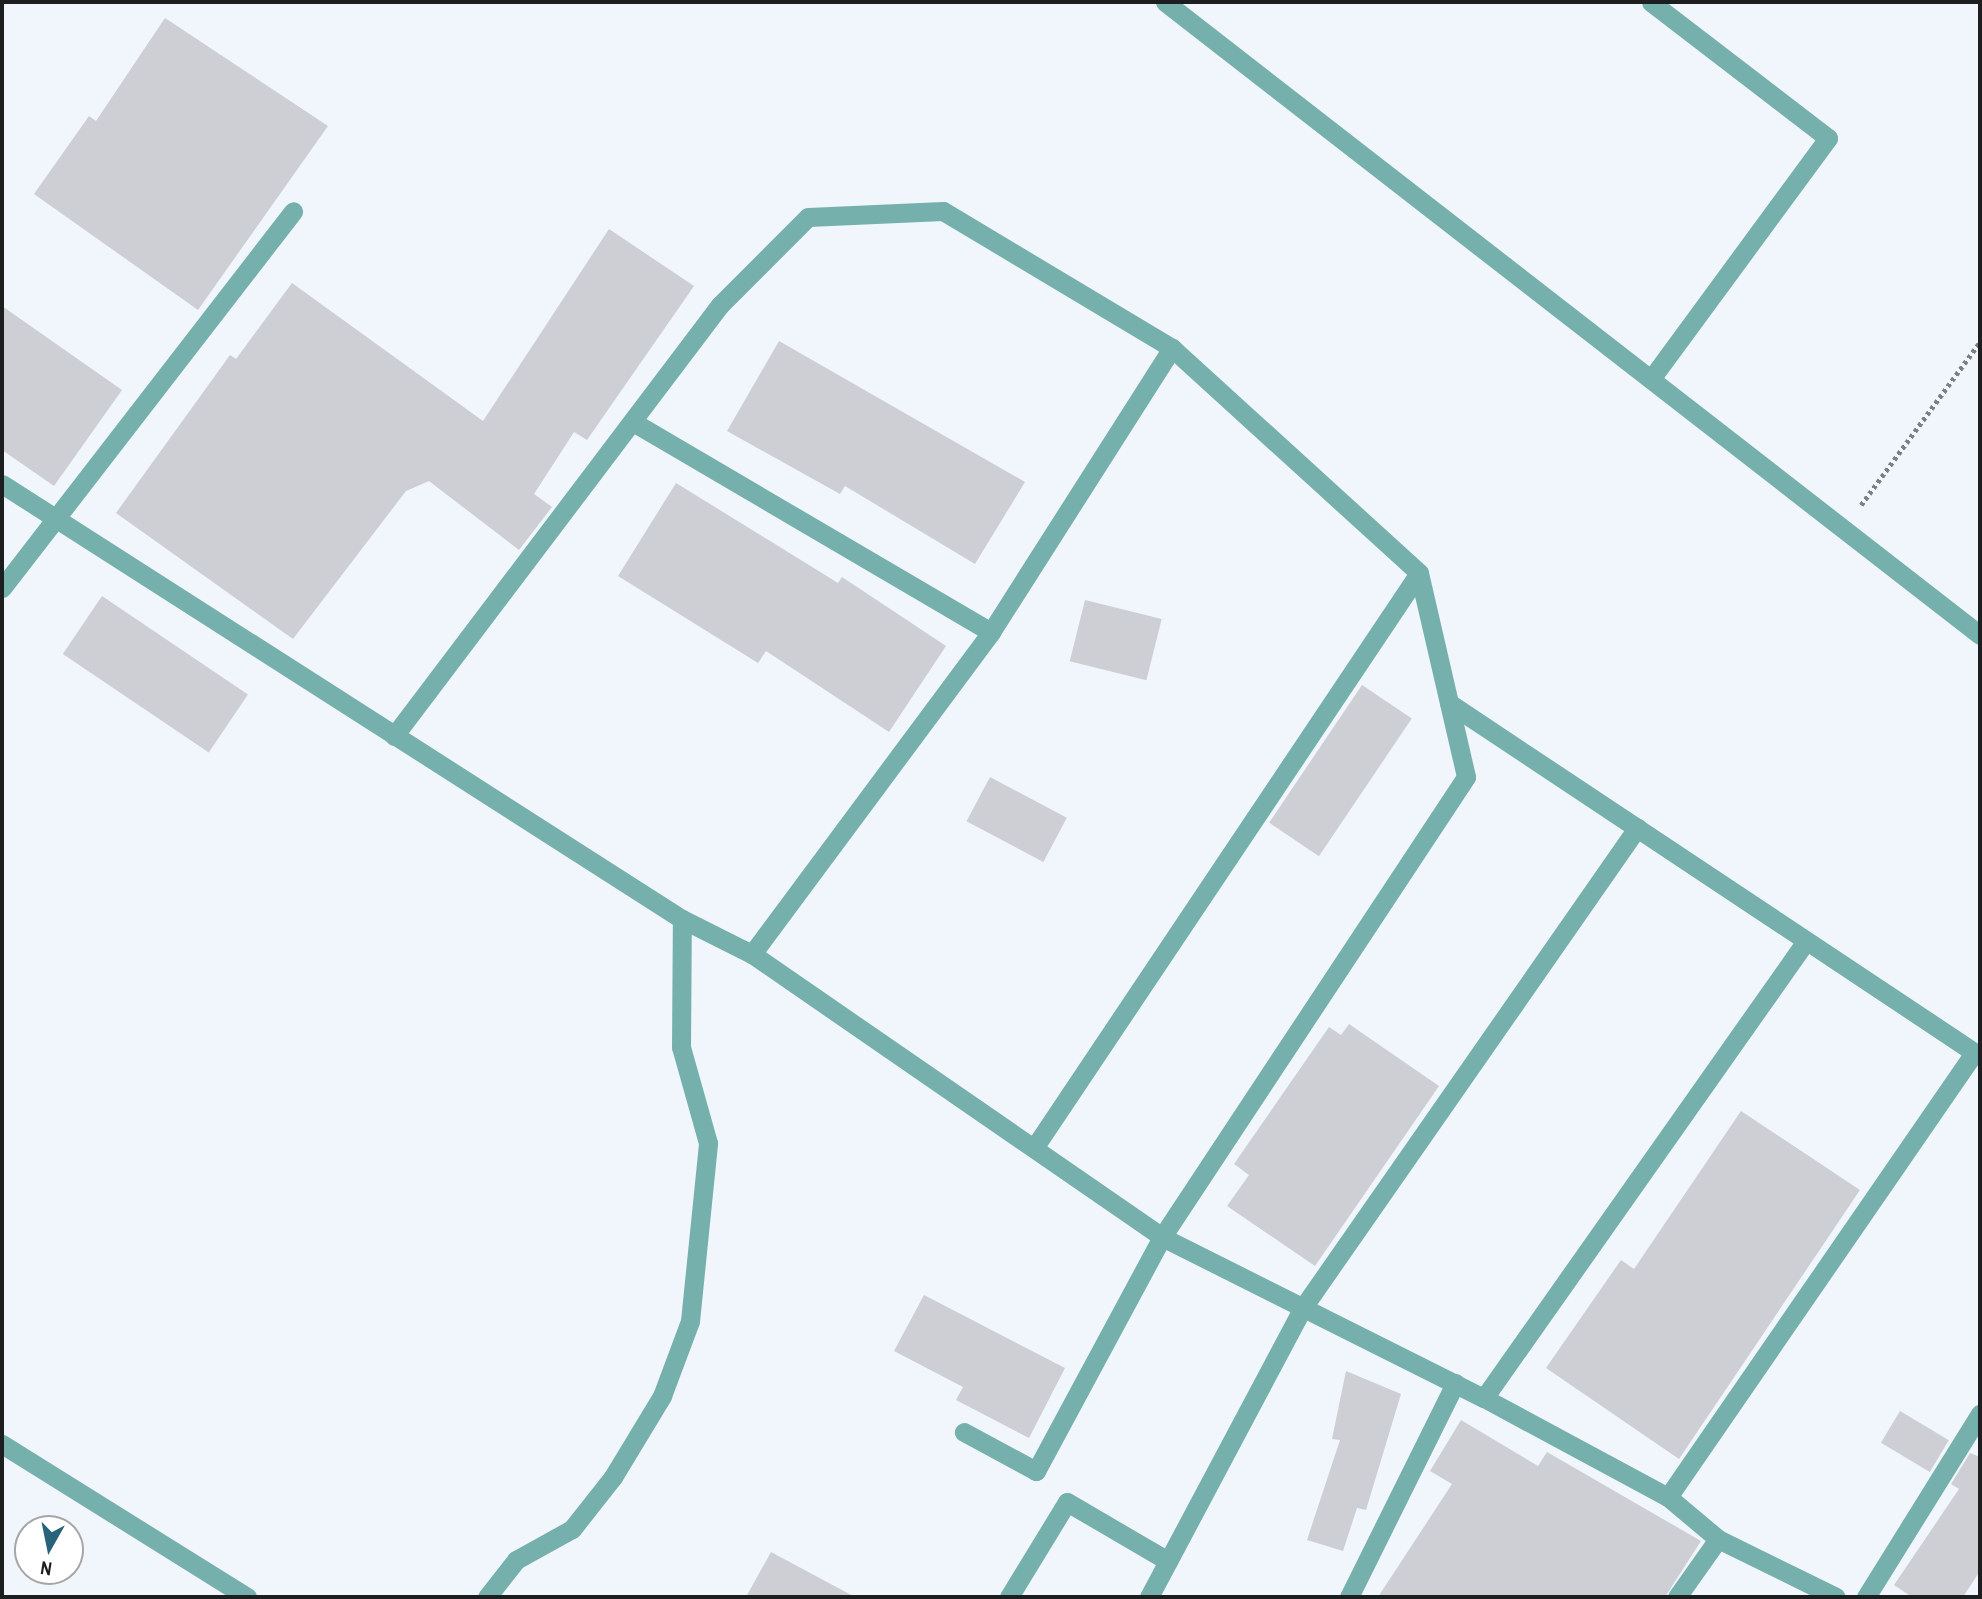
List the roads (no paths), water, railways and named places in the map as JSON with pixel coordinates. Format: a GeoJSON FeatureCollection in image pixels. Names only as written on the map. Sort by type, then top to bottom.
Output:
{"type":"FeatureCollection","features":[{"type":"Feature","properties":{"kind":"street"},"geometry":{"type":"LineString","coordinates":[[1165,2],[1980,635]]}},
{"type":"Feature","properties":{"kind":"street"},"geometry":{"type":"LineString","coordinates":[[1651,2],[1828,138],[1651,379]]}},
{"type":"Feature","properties":{"kind":"street"},"geometry":{"type":"LineString","coordinates":[[2,588],[51,520],[293,211]]}},
{"type":"Feature","properties":{"kind":"street"},"geometry":{"type":"LineString","coordinates":[[394,736],[720,305],[808,217],[943,211],[1172,348],[1419,573],[1466,777],[1162,1237],[1036,1471],[964,1432]]}},
{"type":"Feature","properties":{"kind":"street"},"geometry":{"type":"LineString","coordinates":[[752,954],[992,632],[1172,348]]}},
{"type":"Feature","properties":{"kind":"street"},"geometry":{"type":"LineString","coordinates":[[633,422],[992,632]]}},
{"type":"Feature","properties":{"kind":"street"},"geometry":{"type":"LineString","coordinates":[[2,484],[51,520],[682,919],[752,954],[1036,1145],[1162,1237],[1484,1398],[1668,1497],[1718,1539],[1836,1597]]}},
{"type":"Feature","properties":{"kind":"street"},"geometry":{"type":"LineString","coordinates":[[1036,1145],[1419,573]]}},
{"type":"Feature","properties":{"kind":"street"},"geometry":{"type":"LineString","coordinates":[[1449,703],[1977,1055],[1668,1497]]}},
{"type":"Feature","properties":{"kind":"street"},"geometry":{"type":"LineString","coordinates":[[1149,1597],[1304,1307],[1637,828]]}},
{"type":"Feature","properties":{"kind":"street"},"geometry":{"type":"LineString","coordinates":[[487,1597],[516,1560],[572,1529],[613,1477],[662,1396],[690,1321],[708,1143],[681,1047],[682,919]]}},
{"type":"Feature","properties":{"kind":"street"},"geometry":{"type":"LineString","coordinates":[[1484,1398],[1806,941]]}},
{"type":"Feature","properties":{"kind":"street"},"geometry":{"type":"LineString","coordinates":[[1349,1597],[1455,1383]]}},
{"type":"Feature","properties":{"kind":"street"},"geometry":{"type":"LineString","coordinates":[[1866,1597],[1980,1414]]}},
{"type":"Feature","properties":{"kind":"street"},"geometry":{"type":"LineString","coordinates":[[2,1444],[247,1597]]}},
{"type":"Feature","properties":{"kind":"street"},"geometry":{"type":"LineString","coordinates":[[1009,1597],[1067,1502],[1168,1561]]}},
{"type":"Feature","properties":{"kind":"street"},"geometry":{"type":"LineString","coordinates":[[1677,1597],[1718,1539]]}}]}
